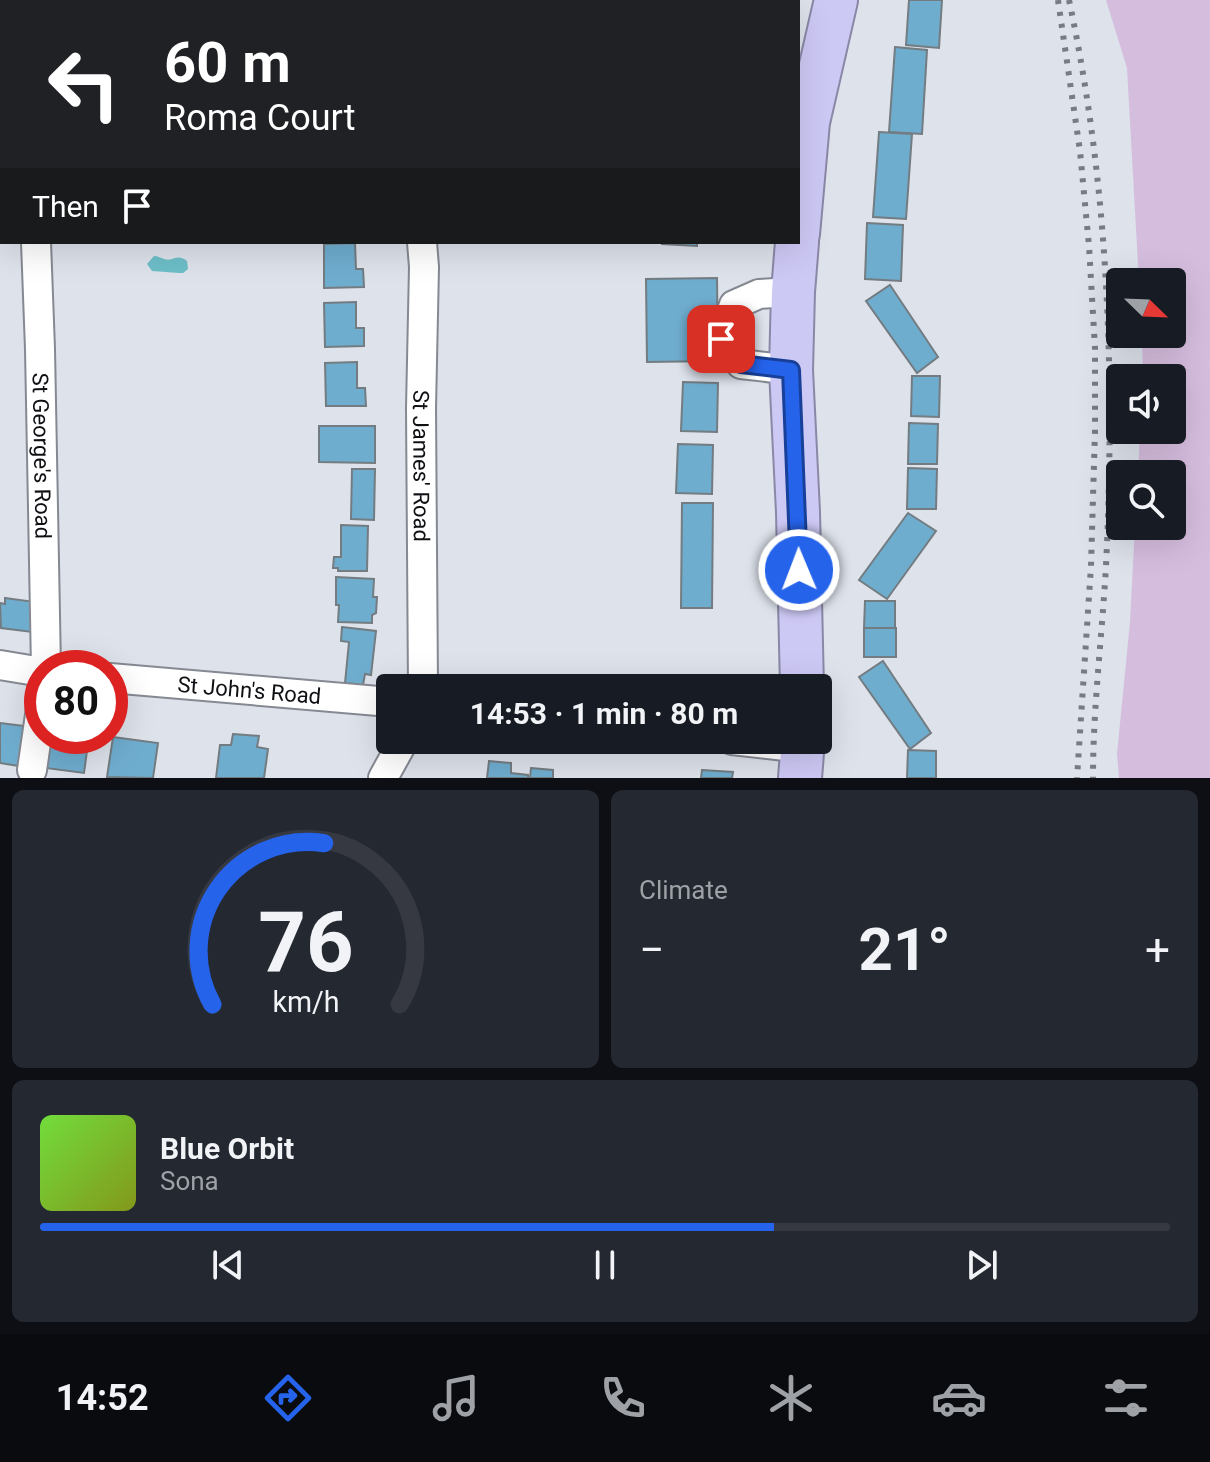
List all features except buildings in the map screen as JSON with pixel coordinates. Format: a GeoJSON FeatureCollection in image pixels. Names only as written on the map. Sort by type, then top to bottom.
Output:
{"type":"FeatureCollection","features":[{"type":"Feature","properties":{"kind":"highway"},"geometry":{"type":"LineString","coordinates":[[800,189],[803,121],[836,0]]}},
{"type":"Feature","properties":{"kind":"highway"},"geometry":{"type":"LineString","coordinates":[[797,244],[791,370],[802,674]]}},
{"type":"Feature","properties":{"kind":"street","name":"St George's Road"},"geometry":{"type":"LineString","coordinates":[[36,244],[44,650]]}},
{"type":"Feature","properties":{"kind":"street","name":"St James' Road"},"geometry":{"type":"LineString","coordinates":[[422,244],[423,674]]}},
{"type":"Feature","properties":{"kind":"street"},"geometry":{"type":"LineString","coordinates":[[791,370],[741,364],[721,339],[734,305],[759,294],[793,292]]}},
{"type":"Feature","properties":{"kind":"street"},"geometry":{"type":"LineString","coordinates":[[0,665],[24,668]]}},
{"type":"Feature","properties":{"kind":"street","name":"St John's Road"},"geometry":{"type":"LineString","coordinates":[[128,680],[376,701]]}},
{"type":"Feature","properties":{"kind":"street"},"geometry":{"type":"LineString","coordinates":[[32,770],[34,754]]}},
{"type":"Feature","properties":{"kind":"street"},"geometry":{"type":"LineString","coordinates":[[383,778],[396,754]]}},
{"type":"Feature","properties":{"kind":"shaded area"},"geometry":{"type":"Polygon","coordinates":[[[1106,0],[1210,0],[1210,778],[1119,778],[1117,754],[1134,540],[1186,540],[1186,460],[1139,460],[1139,444],[1186,444],[1186,364],[1143,364],[1142,348],[1186,348],[1186,268],[1138,268],[1127,68],[1106,0]]]}},
{"type":"Feature","properties":{"kind":"water"},"geometry":{"type":"Polygon","coordinates":[[[154,256],[167,260],[183,259],[187,261],[188,269],[183,273],[152,271],[147,264],[154,256]]]}},
{"type":"Feature","properties":{"kind":"railway"},"geometry":{"type":"LineString","coordinates":[[1058,0],[1080,151],[1095,348],[1091,566],[1077,778]]}},
{"type":"Feature","properties":{"kind":"railway"},"geometry":{"type":"LineString","coordinates":[[1069,0],[1093,141],[1101,211],[1109,353],[1109,495],[1093,778]]}},
{"type":"Feature","properties":{"kind":"route"},"geometry":{"type":"LineString","coordinates":[[721,339],[741,364],[791,370],[799,570]]}}]}
